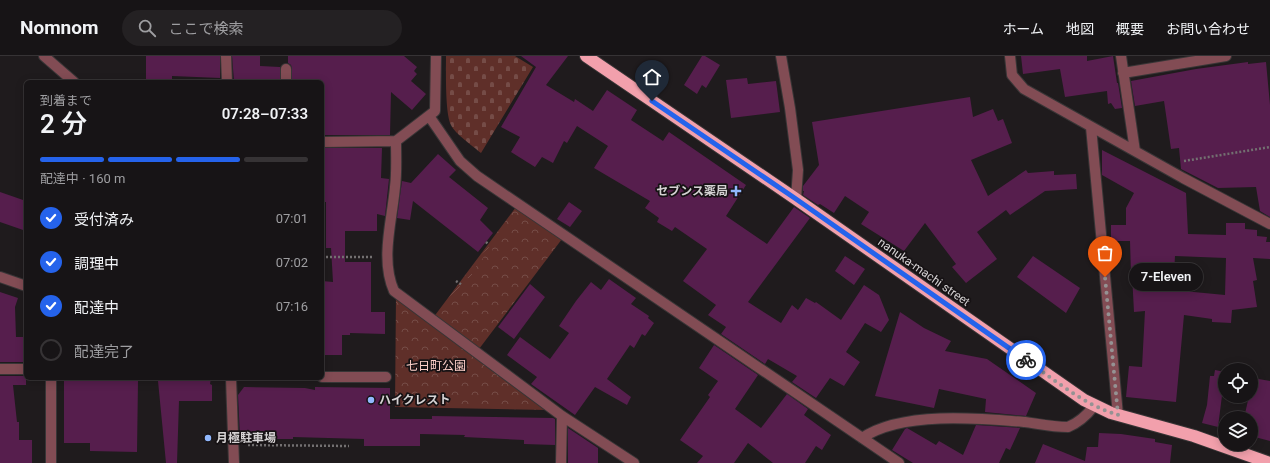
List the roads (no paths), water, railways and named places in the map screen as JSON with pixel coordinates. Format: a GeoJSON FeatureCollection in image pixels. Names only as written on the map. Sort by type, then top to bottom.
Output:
{"type":"FeatureCollection","features":[{"type":"Feature","properties":{"kind":"highway","name":"nanuka-machi street"},"geometry":{"type":"LineString","coordinates":[[586,56],[796,199],[1057,382],[1094,406],[1118,415],[1194,436],[1270,462]]}},
{"type":"Feature","properties":{"kind":"street"},"geometry":{"type":"LineString","coordinates":[[44,56],[72,80]]}},
{"type":"Feature","properties":{"kind":"street"},"geometry":{"type":"LineString","coordinates":[[226,56],[227,80]]}},
{"type":"Feature","properties":{"kind":"street"},"geometry":{"type":"LineString","coordinates":[[436,56],[432,114],[460,161],[477,176],[898,463]]}},
{"type":"Feature","properties":{"kind":"street"},"geometry":{"type":"LineString","coordinates":[[781,56],[790,108],[798,170],[796,199]]}},
{"type":"Feature","properties":{"kind":"street"},"geometry":{"type":"LineString","coordinates":[[1010,56],[1012,75],[1024,90],[1159,165],[1270,224]]}},
{"type":"Feature","properties":{"kind":"street"},"geometry":{"type":"LineString","coordinates":[[1121,56],[1135,151]]}},
{"type":"Feature","properties":{"kind":"street"},"geometry":{"type":"LineString","coordinates":[[1124,73],[1226,56]]}},
{"type":"Feature","properties":{"kind":"street"},"geometry":{"type":"LineString","coordinates":[[286,69],[286,80]]}},
{"type":"Feature","properties":{"kind":"street"},"geometry":{"type":"LineString","coordinates":[[324,142],[396,141],[432,114]]}},
{"type":"Feature","properties":{"kind":"street"},"geometry":{"type":"LineString","coordinates":[[1091,127],[1118,415]]}},
{"type":"Feature","properties":{"kind":"street"},"geometry":{"type":"LineString","coordinates":[[396,141],[395,187],[388,257],[390,282],[394,291],[562,416],[634,463]]}},
{"type":"Feature","properties":{"kind":"street"},"geometry":{"type":"LineString","coordinates":[[0,277],[24,285]]}},
{"type":"Feature","properties":{"kind":"street"},"geometry":{"type":"LineString","coordinates":[[0,369],[24,369]]}},
{"type":"Feature","properties":{"kind":"street"},"geometry":{"type":"LineString","coordinates":[[324,377],[386,377]]}},
{"type":"Feature","properties":{"kind":"street"},"geometry":{"type":"LineString","coordinates":[[51,380],[51,463]]}},
{"type":"Feature","properties":{"kind":"street"},"geometry":{"type":"LineString","coordinates":[[231,380],[234,463]]}},
{"type":"Feature","properties":{"kind":"street"},"geometry":{"type":"LineString","coordinates":[[862,438],[891,425],[913,420],[928,419],[984,420],[1068,427],[1084,416],[1094,406]]}},
{"type":"Feature","properties":{"kind":"street"},"geometry":{"type":"LineString","coordinates":[[561,463],[562,416]]}},
{"type":"Feature","properties":{"kind":"place","name":"セブンス薬局"},"geometry":{"type":"Point","coordinates":[736,191]}},
{"type":"Feature","properties":{"kind":"place","name":"7-Eleven"},"geometry":{"type":"Point","coordinates":[1105,277]}},
{"type":"Feature","properties":{"kind":"place","name":"ハイクレスト"},"geometry":{"type":"Point","coordinates":[371,400]}},
{"type":"Feature","properties":{"kind":"place","name":"月極駐車場"},"geometry":{"type":"Point","coordinates":[208,438]}},
{"type":"Feature","properties":{"kind":"park label","name":"七日町公園"},"geometry":{"type":"Point","coordinates":[436,366]}}]}
